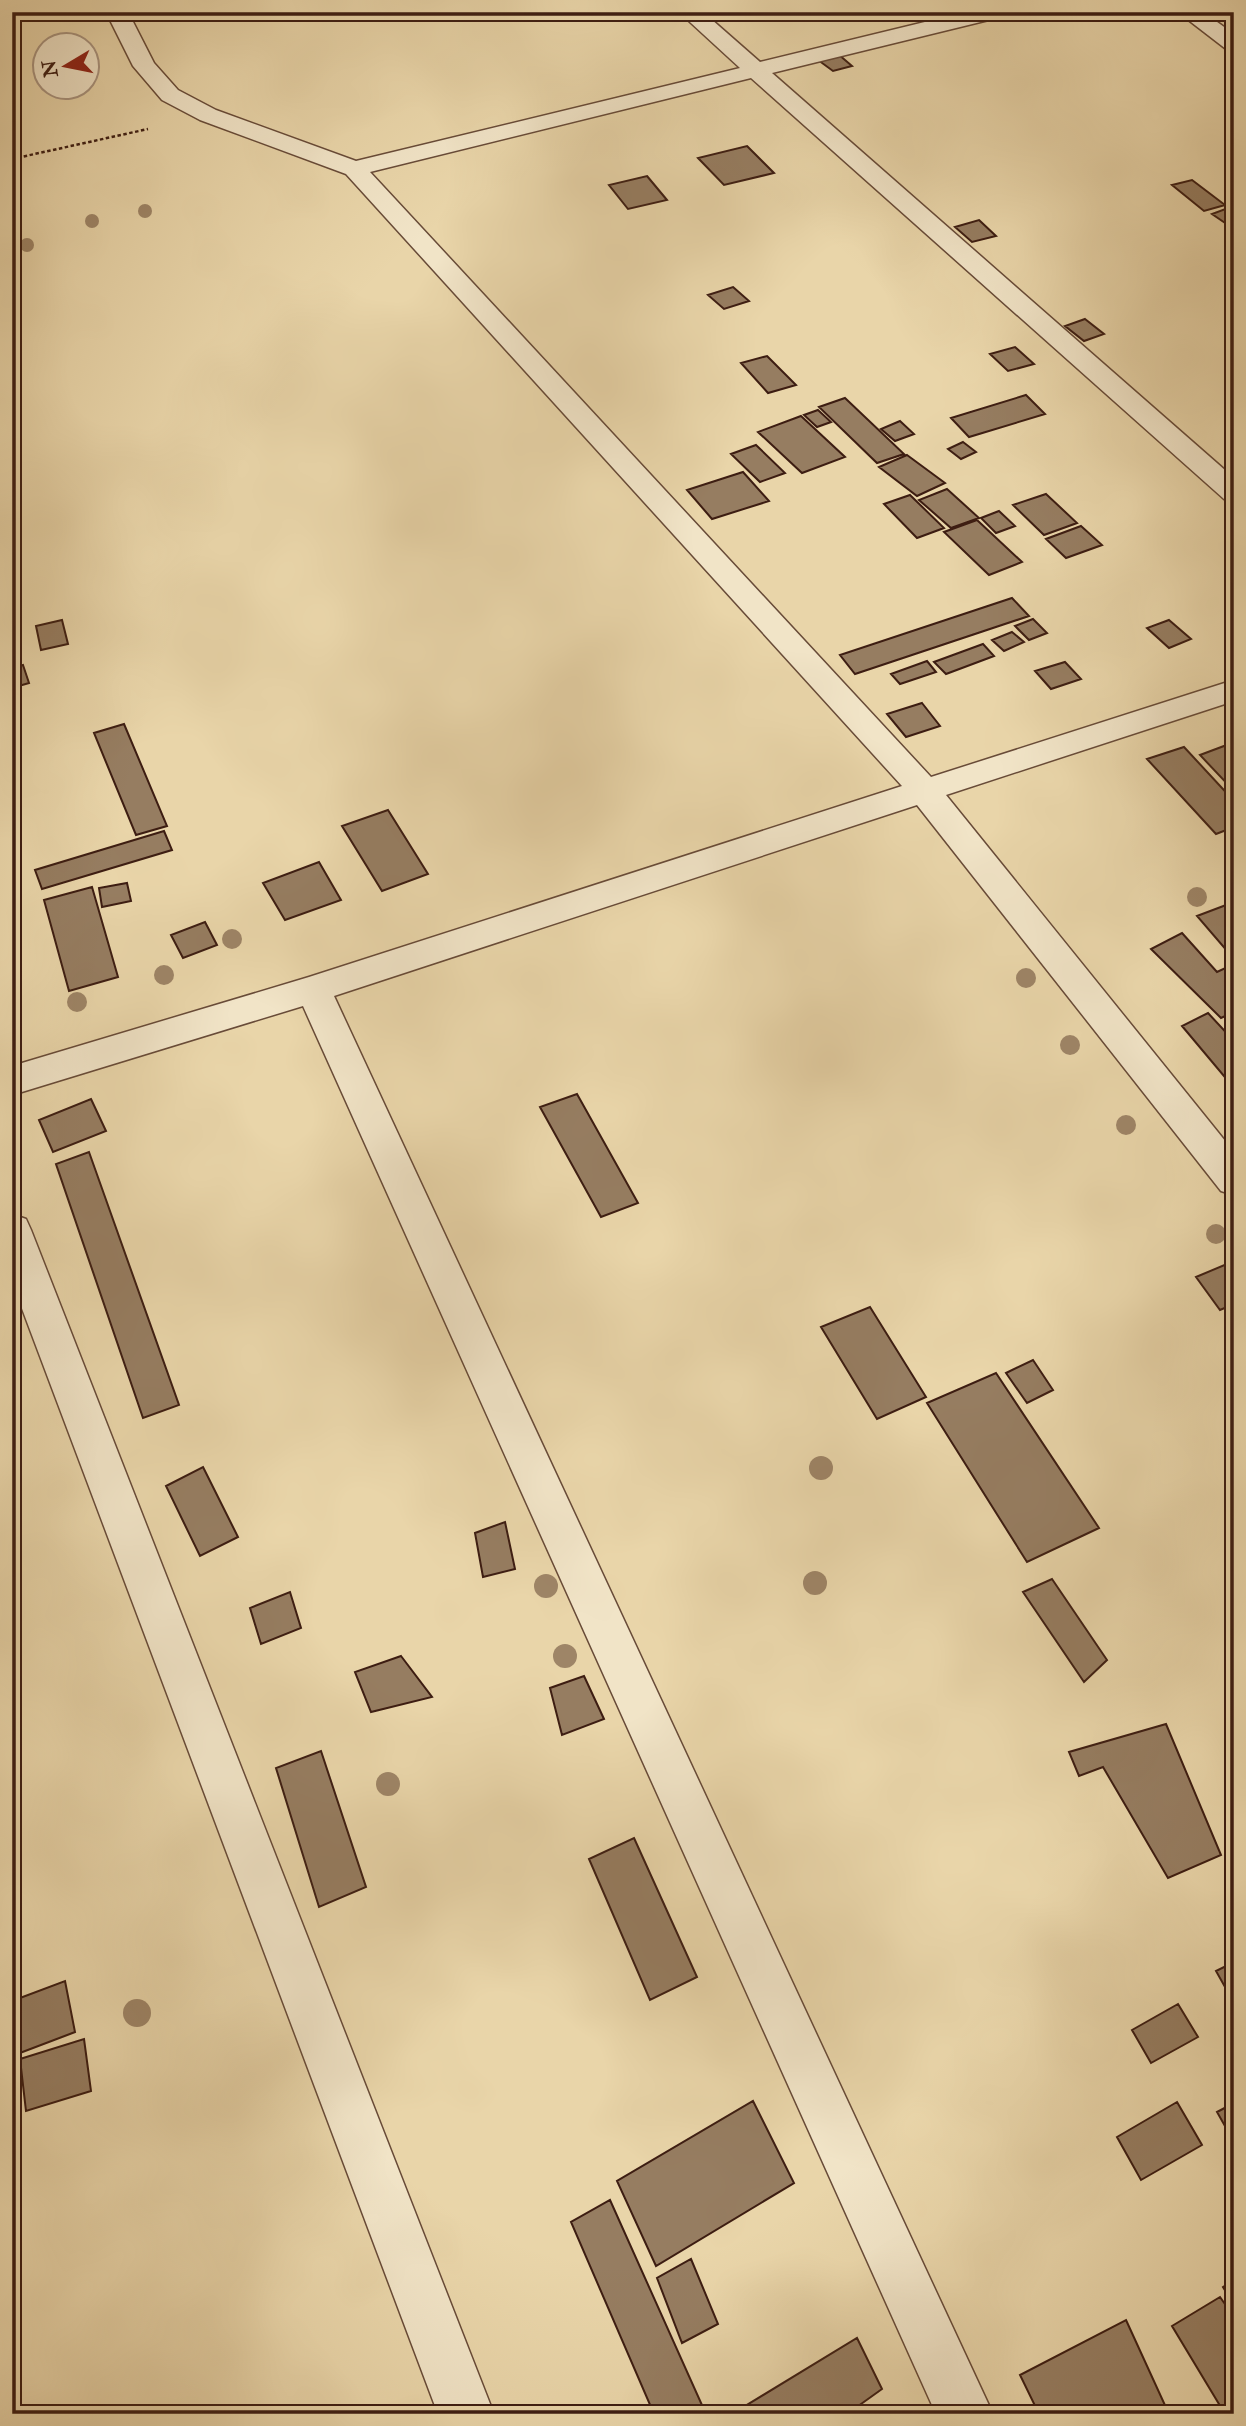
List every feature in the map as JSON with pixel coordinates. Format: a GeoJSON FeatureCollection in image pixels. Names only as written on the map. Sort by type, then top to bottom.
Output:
{"type":"FeatureCollection","features":[{"type":"Feature","properties":{"kind":"street"},"geometry":{"type":"LineString","coordinates":[[117,12],[145,66],[170,95],[208,116],[354,169],[923,789],[1234,1180]]}},
{"type":"Feature","properties":{"kind":"street"},"geometry":{"type":"LineString","coordinates":[[690,12],[1234,493]]}},
{"type":"Feature","properties":{"kind":"street"},"geometry":{"type":"LineString","coordinates":[[354,169],[757,73],[993,12]]}},
{"type":"Feature","properties":{"kind":"street"},"geometry":{"type":"LineString","coordinates":[[1189,12],[1234,44]]}},
{"type":"Feature","properties":{"kind":"street"},"geometry":{"type":"LineString","coordinates":[[12,1081],[313,989],[1234,690]]}},
{"type":"Feature","properties":{"kind":"street"},"geometry":{"type":"LineString","coordinates":[[313,989],[965,2414]]}},
{"type":"Feature","properties":{"kind":"street"},"geometry":{"type":"LineString","coordinates":[[12,1230],[466,2414]]}},
{"type":"Feature","properties":{"kind":"path"},"geometry":{"type":"LineString","coordinates":[[12,159],[208,116]]}},
{"type":"Feature","properties":{"kind":"building"},"geometry":{"type":"Polygon","coordinates":[[[838,54],[852,66],[833,71],[818,60],[838,54]]]}},
{"type":"Feature","properties":{"kind":"building"},"geometry":{"type":"Polygon","coordinates":[[[747,146],[774,173],[724,185],[698,158],[747,146]]]}},
{"type":"Feature","properties":{"kind":"building"},"geometry":{"type":"Polygon","coordinates":[[[647,176],[667,200],[628,209],[609,185],[647,176]]]}},
{"type":"Feature","properties":{"kind":"building"},"geometry":{"type":"Polygon","coordinates":[[[1192,180],[1225,205],[1204,211],[1172,185],[1192,180]]]}},
{"type":"Feature","properties":{"kind":"building"},"geometry":{"type":"Polygon","coordinates":[[[1228,208],[1234,211],[1234,223],[1228,225],[1212,214],[1228,208]]]}},
{"type":"Feature","properties":{"kind":"building"},"geometry":{"type":"Polygon","coordinates":[[[979,220],[996,236],[972,242],[955,227],[979,220]]]}},
{"type":"Feature","properties":{"kind":"building"},"geometry":{"type":"Polygon","coordinates":[[[733,287],[749,301],[724,309],[708,295],[733,287]]]}},
{"type":"Feature","properties":{"kind":"building"},"geometry":{"type":"Polygon","coordinates":[[[1085,319],[1104,334],[1084,341],[1065,326],[1085,319]]]}},
{"type":"Feature","properties":{"kind":"building"},"geometry":{"type":"Polygon","coordinates":[[[1015,347],[1034,364],[1008,371],[990,354],[1015,347]]]}},
{"type":"Feature","properties":{"kind":"building"},"geometry":{"type":"Polygon","coordinates":[[[767,356],[796,385],[768,393],[741,363],[767,356]]]}},
{"type":"Feature","properties":{"kind":"building"},"geometry":{"type":"Polygon","coordinates":[[[1026,395],[1045,414],[969,437],[951,418],[1026,395]]]}},
{"type":"Feature","properties":{"kind":"building"},"geometry":{"type":"Polygon","coordinates":[[[845,398],[904,454],[877,463],[819,407],[845,398]]]}},
{"type":"Feature","properties":{"kind":"building"},"geometry":{"type":"Polygon","coordinates":[[[818,410],[831,422],[817,427],[804,415],[818,410]]]}},
{"type":"Feature","properties":{"kind":"building"},"geometry":{"type":"Polygon","coordinates":[[[801,416],[845,457],[802,473],[758,432],[801,416]]]}},
{"type":"Feature","properties":{"kind":"building"},"geometry":{"type":"Polygon","coordinates":[[[900,421],[914,434],[895,441],[881,429],[900,421]]]}},
{"type":"Feature","properties":{"kind":"building"},"geometry":{"type":"Polygon","coordinates":[[[963,442],[976,452],[961,459],[948,449],[963,442]]]}},
{"type":"Feature","properties":{"kind":"building"},"geometry":{"type":"Polygon","coordinates":[[[756,445],[785,473],[760,482],[731,454],[756,445]]]}},
{"type":"Feature","properties":{"kind":"building"},"geometry":{"type":"Polygon","coordinates":[[[907,455],[945,483],[917,496],[879,467],[907,455]]]}},
{"type":"Feature","properties":{"kind":"building"},"geometry":{"type":"Polygon","coordinates":[[[743,472],[769,501],[712,519],[687,490],[743,472]]]}},
{"type":"Feature","properties":{"kind":"building"},"geometry":{"type":"Polygon","coordinates":[[[947,489],[979,518],[951,528],[919,500],[947,489]]]}},
{"type":"Feature","properties":{"kind":"building"},"geometry":{"type":"Polygon","coordinates":[[[1046,494],[1077,523],[1044,535],[1013,505],[1046,494]]]}},
{"type":"Feature","properties":{"kind":"building"},"geometry":{"type":"Polygon","coordinates":[[[910,495],[944,528],[917,538],[884,504],[910,495]]]}},
{"type":"Feature","properties":{"kind":"building"},"geometry":{"type":"Polygon","coordinates":[[[999,511],[1015,526],[996,533],[981,518],[999,511]]]}},
{"type":"Feature","properties":{"kind":"building"},"geometry":{"type":"Polygon","coordinates":[[[977,520],[1022,562],[989,575],[944,532],[977,520]]]}},
{"type":"Feature","properties":{"kind":"building"},"geometry":{"type":"Polygon","coordinates":[[[1081,526],[1102,545],[1066,558],[1046,539],[1081,526]]]}},
{"type":"Feature","properties":{"kind":"building"},"geometry":{"type":"Polygon","coordinates":[[[1012,598],[1029,616],[855,674],[840,655],[1012,598]]]}},
{"type":"Feature","properties":{"kind":"building"},"geometry":{"type":"Polygon","coordinates":[[[1033,619],[1047,633],[1029,640],[1015,626],[1033,619]]]}},
{"type":"Feature","properties":{"kind":"building"},"geometry":{"type":"Polygon","coordinates":[[[62,620],[68,644],[41,650],[36,626],[62,620]]]}},
{"type":"Feature","properties":{"kind":"building"},"geometry":{"type":"Polygon","coordinates":[[[1169,620],[1191,639],[1169,648],[1147,628],[1169,620]]]}},
{"type":"Feature","properties":{"kind":"building"},"geometry":{"type":"Polygon","coordinates":[[[1012,632],[1024,642],[1004,651],[992,640],[1012,632]]]}},
{"type":"Feature","properties":{"kind":"building"},"geometry":{"type":"Polygon","coordinates":[[[983,644],[994,656],[946,674],[934,662],[983,644]]]}},
{"type":"Feature","properties":{"kind":"building"},"geometry":{"type":"Polygon","coordinates":[[[927,661],[936,672],[900,684],[891,674],[927,661]]]}},
{"type":"Feature","properties":{"kind":"building"},"geometry":{"type":"Polygon","coordinates":[[[1065,662],[1081,679],[1051,689],[1035,671],[1065,662]]]}},
{"type":"Feature","properties":{"kind":"building"},"geometry":{"type":"Polygon","coordinates":[[[23,665],[29,683],[12,688],[12,668],[23,665]]]}},
{"type":"Feature","properties":{"kind":"building"},"geometry":{"type":"Polygon","coordinates":[[[922,703],[940,726],[906,737],[887,714],[922,703]]]}},
{"type":"Feature","properties":{"kind":"building"},"geometry":{"type":"Polygon","coordinates":[[[124,724],[167,826],[136,835],[94,733],[124,724]]]}},
{"type":"Feature","properties":{"kind":"building"},"geometry":{"type":"Polygon","coordinates":[[[1224,746],[1234,756],[1234,791],[1200,755],[1224,746]]]}},
{"type":"Feature","properties":{"kind":"building"},"geometry":{"type":"Polygon","coordinates":[[[1184,747],[1234,801],[1234,827],[1216,834],[1147,759],[1184,747]]]}},
{"type":"Feature","properties":{"kind":"building"},"geometry":{"type":"Polygon","coordinates":[[[388,810],[428,874],[382,891],[342,826],[388,810]]]}},
{"type":"Feature","properties":{"kind":"building"},"geometry":{"type":"Polygon","coordinates":[[[164,831],[172,850],[42,889],[35,870],[164,831]]]}},
{"type":"Feature","properties":{"kind":"building"},"geometry":{"type":"Polygon","coordinates":[[[319,862],[341,900],[285,920],[263,883],[319,862]]]}},
{"type":"Feature","properties":{"kind":"building"},"geometry":{"type":"Polygon","coordinates":[[[127,883],[131,901],[102,907],[99,888],[127,883]]]}},
{"type":"Feature","properties":{"kind":"building"},"geometry":{"type":"Polygon","coordinates":[[[92,887],[118,977],[69,991],[44,900],[92,887]]]}},
{"type":"Feature","properties":{"kind":"building"},"geometry":{"type":"Polygon","coordinates":[[[1234,902],[1234,949],[1228,952],[1197,916],[1234,902]]]}},
{"type":"Feature","properties":{"kind":"building"},"geometry":{"type":"Polygon","coordinates":[[[205,922],[217,945],[183,958],[171,935],[205,922]]]}},
{"type":"Feature","properties":{"kind":"building"},"geometry":{"type":"Polygon","coordinates":[[[1182,933],[1217,972],[1234,964],[1234,1012],[1221,1018],[1151,949],[1182,933]]]}},
{"type":"Feature","properties":{"kind":"building"},"geometry":{"type":"Polygon","coordinates":[[[1208,1013],[1234,1041],[1234,1088],[1182,1026],[1208,1013]]]}},
{"type":"Feature","properties":{"kind":"building"},"geometry":{"type":"Polygon","coordinates":[[[577,1094],[638,1203],[601,1217],[540,1107],[577,1094]]]}},
{"type":"Feature","properties":{"kind":"building"},"geometry":{"type":"Polygon","coordinates":[[[91,1099],[106,1131],[53,1152],[39,1120],[91,1099]]]}},
{"type":"Feature","properties":{"kind":"building"},"geometry":{"type":"Polygon","coordinates":[[[89,1152],[179,1405],[143,1418],[56,1164],[89,1152]]]}},
{"type":"Feature","properties":{"kind":"building"},"geometry":{"type":"Polygon","coordinates":[[[1234,1261],[1234,1304],[1220,1310],[1196,1277],[1234,1261]]]}},
{"type":"Feature","properties":{"kind":"building"},"geometry":{"type":"Polygon","coordinates":[[[870,1307],[926,1397],[877,1419],[821,1327],[870,1307]]]}},
{"type":"Feature","properties":{"kind":"building"},"geometry":{"type":"Polygon","coordinates":[[[1033,1360],[1053,1390],[1027,1403],[1006,1373],[1033,1360]]]}},
{"type":"Feature","properties":{"kind":"building"},"geometry":{"type":"Polygon","coordinates":[[[996,1373],[1099,1528],[1027,1562],[927,1403],[996,1373]]]}},
{"type":"Feature","properties":{"kind":"building"},"geometry":{"type":"Polygon","coordinates":[[[203,1467],[238,1537],[200,1556],[166,1486],[203,1467]]]}},
{"type":"Feature","properties":{"kind":"building"},"geometry":{"type":"Polygon","coordinates":[[[505,1522],[515,1569],[483,1577],[475,1533],[505,1522]]]}},
{"type":"Feature","properties":{"kind":"building"},"geometry":{"type":"Polygon","coordinates":[[[1052,1579],[1107,1660],[1084,1682],[1023,1592],[1052,1579]]]}},
{"type":"Feature","properties":{"kind":"building"},"geometry":{"type":"Polygon","coordinates":[[[290,1592],[301,1628],[261,1644],[250,1608],[290,1592]]]}},
{"type":"Feature","properties":{"kind":"building"},"geometry":{"type":"Polygon","coordinates":[[[401,1656],[432,1697],[371,1712],[355,1672],[401,1656]]]}},
{"type":"Feature","properties":{"kind":"building"},"geometry":{"type":"Polygon","coordinates":[[[584,1676],[604,1719],[562,1735],[550,1688],[584,1676]]]}},
{"type":"Feature","properties":{"kind":"building"},"geometry":{"type":"Polygon","coordinates":[[[1166,1724],[1221,1855],[1168,1878],[1103,1767],[1079,1776],[1069,1752],[1166,1724]]]}},
{"type":"Feature","properties":{"kind":"building"},"geometry":{"type":"Polygon","coordinates":[[[321,1751],[366,1887],[319,1907],[276,1768],[321,1751]]]}},
{"type":"Feature","properties":{"kind":"building"},"geometry":{"type":"Polygon","coordinates":[[[634,1838],[697,1977],[650,2000],[589,1859],[634,1838]]]}},
{"type":"Feature","properties":{"kind":"building"},"geometry":{"type":"Polygon","coordinates":[[[1234,1962],[1234,2003],[1216,1971],[1234,1962]]]}},
{"type":"Feature","properties":{"kind":"building"},"geometry":{"type":"Polygon","coordinates":[[[65,1981],[75,2032],[12,2056],[12,2001],[65,1981]]]}},
{"type":"Feature","properties":{"kind":"building"},"geometry":{"type":"Polygon","coordinates":[[[1178,2004],[1198,2037],[1151,2063],[1132,2030],[1178,2004]]]}},
{"type":"Feature","properties":{"kind":"building"},"geometry":{"type":"Polygon","coordinates":[[[84,2039],[91,2091],[26,2111],[20,2059],[84,2039]]]}},
{"type":"Feature","properties":{"kind":"building"},"geometry":{"type":"Polygon","coordinates":[[[753,2101],[794,2183],[656,2266],[617,2181],[753,2101]]]}},
{"type":"Feature","properties":{"kind":"building"},"geometry":{"type":"Polygon","coordinates":[[[1177,2102],[1202,2145],[1141,2180],[1117,2137],[1177,2102]]]}},
{"type":"Feature","properties":{"kind":"building"},"geometry":{"type":"Polygon","coordinates":[[[1234,2103],[1234,2142],[1217,2112],[1234,2103]]]}},
{"type":"Feature","properties":{"kind":"building"},"geometry":{"type":"Polygon","coordinates":[[[610,2200],[706,2414],[654,2414],[571,2222],[610,2200]]]}},
{"type":"Feature","properties":{"kind":"building"},"geometry":{"type":"Polygon","coordinates":[[[691,2259],[718,2324],[682,2343],[657,2278],[691,2259]]]}},
{"type":"Feature","properties":{"kind":"building"},"geometry":{"type":"Polygon","coordinates":[[[1234,2280],[1234,2305],[1223,2287],[1234,2280]]]}},
{"type":"Feature","properties":{"kind":"building"},"geometry":{"type":"Polygon","coordinates":[[[1220,2297],[1234,2317],[1234,2414],[1225,2414],[1172,2326],[1220,2297]]]}},
{"type":"Feature","properties":{"kind":"building"},"geometry":{"type":"Polygon","coordinates":[[[1126,2320],[1169,2414],[1039,2414],[1020,2375],[1126,2320]]]}},
{"type":"Feature","properties":{"kind":"building"},"geometry":{"type":"Polygon","coordinates":[[[857,2338],[882,2389],[847,2414],[732,2414],[857,2338]]]}}]}
